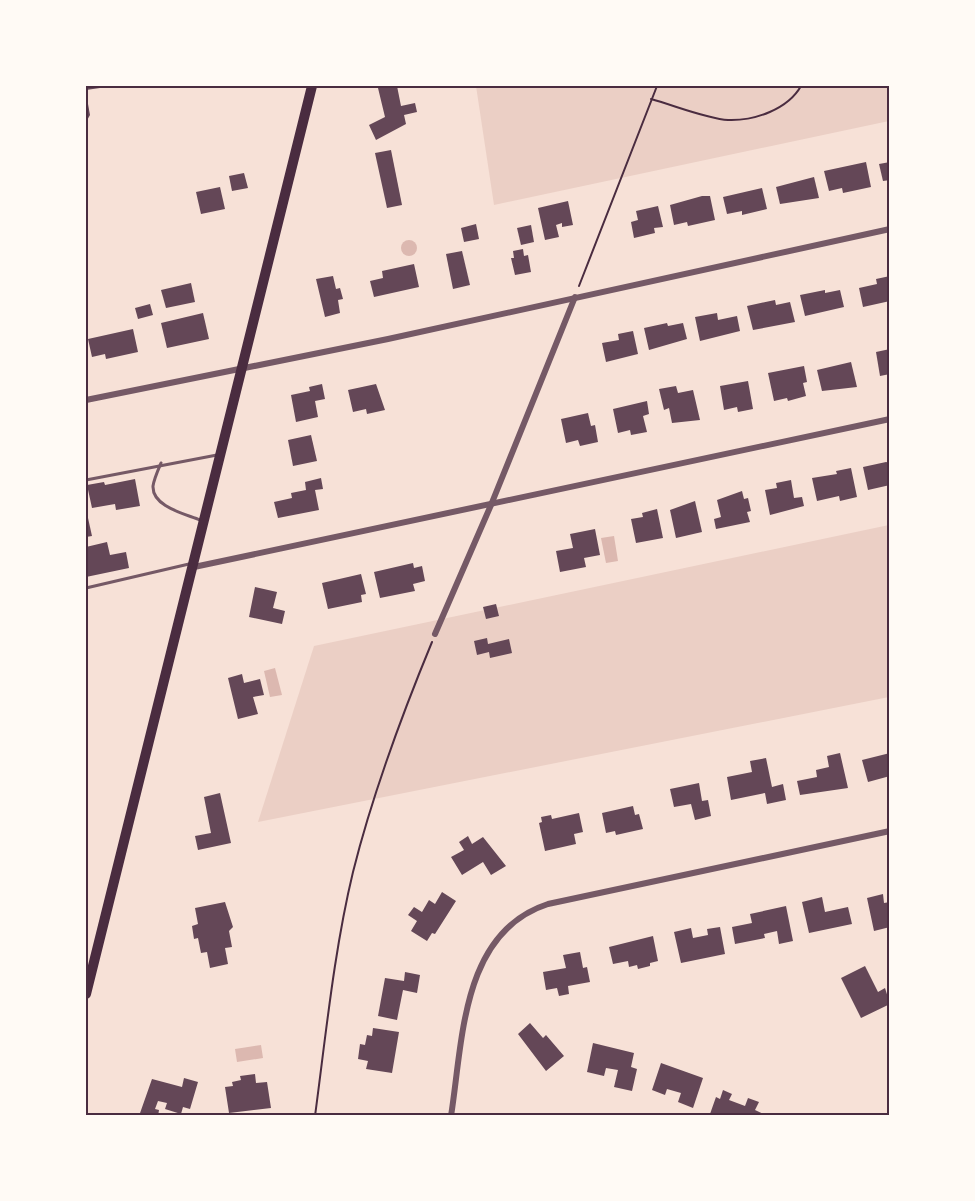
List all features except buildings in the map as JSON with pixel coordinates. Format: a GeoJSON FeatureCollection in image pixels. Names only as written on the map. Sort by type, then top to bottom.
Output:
{"type":"FeatureCollection","features":[{"type":"Feature","properties":{"kind":"main road"},"geometry":{"type":"LineString","coordinates":[[86,994],[312,86]]}},
{"type":"Feature","properties":{"kind":"street"},"geometry":{"type":"LineString","coordinates":[[86,400],[380,341],[890,229]]}},
{"type":"Feature","properties":{"kind":"street"},"geometry":{"type":"LineString","coordinates":[[435,634],[491,504],[575,297]]}},
{"type":"Feature","properties":{"kind":"street"},"geometry":{"type":"LineString","coordinates":[[194,565],[890,419]]}},
{"type":"Feature","properties":{"kind":"street"},"geometry":{"type":"LineString","coordinates":[[451,1116],[473,984],[489,949],[514,921],[548,904],[890,831]]}},
{"type":"Feature","properties":{"kind":"lane"},"geometry":{"type":"LineString","coordinates":[[86,480],[161,463],[221,455]]}},
{"type":"Feature","properties":{"kind":"lane"},"geometry":{"type":"LineString","coordinates":[[161,463],[153,487],[156,497],[168,507],[205,522]]}},
{"type":"Feature","properties":{"kind":"lane"},"geometry":{"type":"LineString","coordinates":[[86,588],[194,565]]}},
{"type":"Feature","properties":{"kind":"path"},"geometry":{"type":"LineString","coordinates":[[575,297],[657,86]]}},
{"type":"Feature","properties":{"kind":"path"},"geometry":{"type":"LineString","coordinates":[[696,86],[720,86]]}},
{"type":"Feature","properties":{"kind":"path"},"geometry":{"type":"LineString","coordinates":[[651,99],[728,120],[754,117],[780,108],[796,94],[801,86]]}},
{"type":"Feature","properties":{"kind":"path"},"geometry":{"type":"LineString","coordinates":[[315,1116],[332,988],[353,873],[372,801],[398,725],[435,634]]}},
{"type":"Feature","properties":{"kind":"shaded area"},"geometry":{"type":"Polygon","coordinates":[[[476,86],[889,86],[889,121],[494,205],[476,86]]]}},
{"type":"Feature","properties":{"kind":"shaded area"},"geometry":{"type":"Polygon","coordinates":[[[406,240],[412,240],[417,248],[415,254],[406,256],[401,251],[401,245],[406,240]]]}},
{"type":"Feature","properties":{"kind":"shaded area"},"geometry":{"type":"Polygon","coordinates":[[[889,525],[889,697],[258,822],[314,646],[889,525]]]}},
{"type":"Feature","properties":{"kind":"shaded area"},"geometry":{"type":"Polygon","coordinates":[[[614,536],[618,561],[606,563],[601,538],[614,536]]]}},
{"type":"Feature","properties":{"kind":"shaded area"},"geometry":{"type":"Polygon","coordinates":[[[275,668],[282,695],[270,697],[264,671],[275,668]]]}},
{"type":"Feature","properties":{"kind":"shaded area"},"geometry":{"type":"Polygon","coordinates":[[[261,1045],[263,1058],[237,1062],[235,1049],[261,1045]]]}}]}
